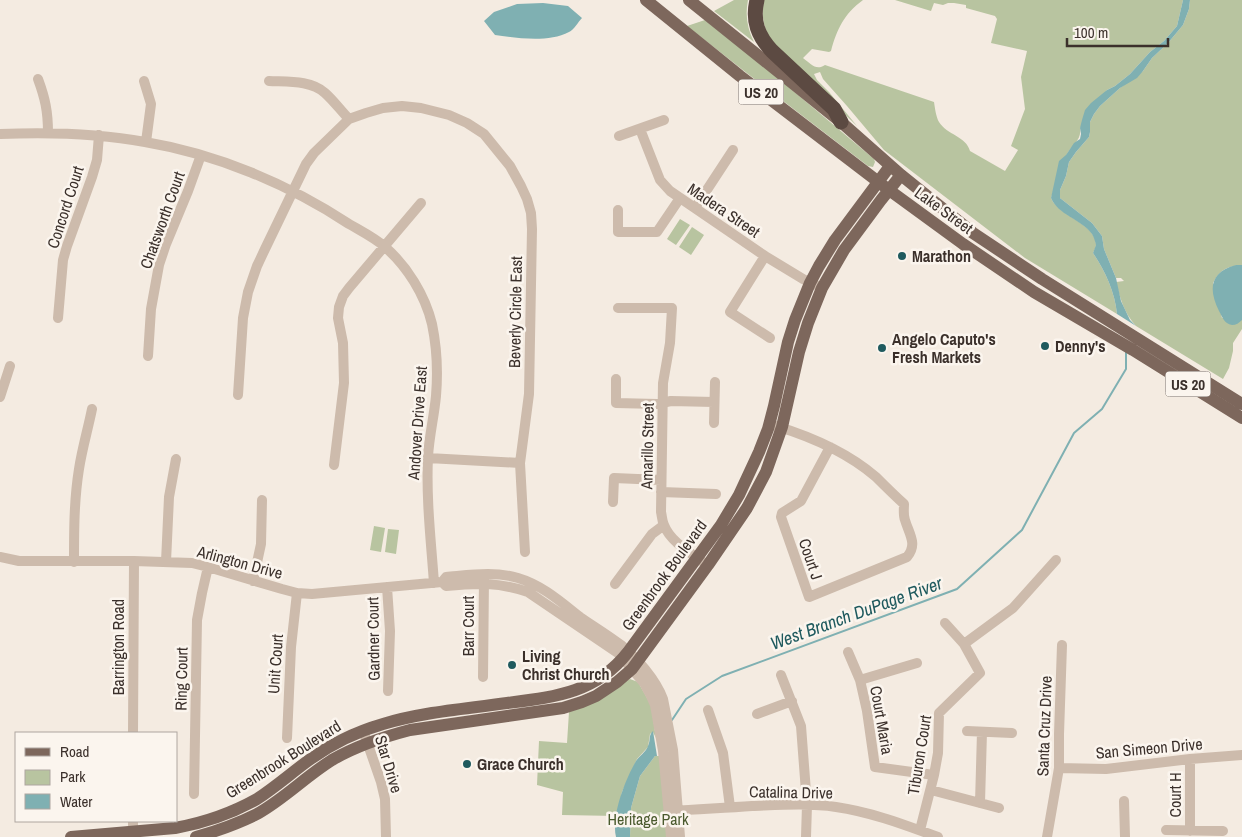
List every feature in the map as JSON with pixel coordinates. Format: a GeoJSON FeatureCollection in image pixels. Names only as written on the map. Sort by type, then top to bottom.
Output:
{"type":"FeatureCollection","features":[{"type":"Feature","properties":{"kind":"highway"},"geometry":{"type":"LineString","coordinates":[[757,0],[755,18],[763,42],[834,109],[841,122]]}},
{"type":"Feature","properties":{"kind":"main road","name":"Lake Street"},"geometry":{"type":"LineString","coordinates":[[646,0],[740,76],[878,182],[963,244],[1034,292],[1122,337],[1242,404]]}},
{"type":"Feature","properties":{"kind":"main road","name":"Lake Street"},"geometry":{"type":"LineString","coordinates":[[689,0],[841,122],[890,166],[972,233],[1042,279],[1122,337]]}},
{"type":"Feature","properties":{"kind":"main road","name":"Greenbrook Boulevard"},"geometry":{"type":"LineString","coordinates":[[630,660],[708,565],[747,508],[766,472],[782,428],[799,352],[808,323],[819,266],[835,240],[890,166]]}},
{"type":"Feature","properties":{"kind":"main road","name":"Greenbrook Boulevard"},"geometry":{"type":"LineString","coordinates":[[71,837],[190,825],[222,815],[256,799],[319,753],[347,738],[391,735],[410,730],[549,711],[575,705],[596,696],[626,675],[630,660],[721,525],[739,495],[759,452],[769,424],[795,320],[816,285],[901,175]]}},
{"type":"Feature","properties":{"kind":"main road","name":"Lake Street"},"geometry":{"type":"LineString","coordinates":[[1134,344],[1242,418]]}},
{"type":"Feature","properties":{"kind":"main road","name":"Greenbrook Boulevard"},"geometry":{"type":"LineString","coordinates":[[196,837],[228,832],[243,820],[266,808],[365,737]]}},
{"type":"Feature","properties":{"kind":"street"},"geometry":{"type":"LineString","coordinates":[[38,79],[46,100],[48,132]]}},
{"type":"Feature","properties":{"kind":"street"},"geometry":{"type":"LineString","coordinates":[[144,81],[151,104],[146,142]]}},
{"type":"Feature","properties":{"kind":"street"},"geometry":{"type":"LineString","coordinates":[[238,395],[243,318],[248,292],[257,266],[306,164],[314,153],[349,119],[324,92],[316,87],[292,82],[269,81]]}},
{"type":"Feature","properties":{"kind":"street","name":"Beverly Circle East"},"geometry":{"type":"LineString","coordinates":[[349,119],[375,110],[402,106],[421,108],[448,115],[467,123],[484,134],[510,166],[525,193],[530,207],[531,220],[528,394],[527,416],[520,463],[525,552]]}},
{"type":"Feature","properties":{"kind":"street"},"geometry":{"type":"LineString","coordinates":[[618,136],[664,120]]}},
{"type":"Feature","properties":{"kind":"street","name":"Madera Street"},"geometry":{"type":"LineString","coordinates":[[640,129],[660,180],[670,191],[765,256],[816,285]]}},
{"type":"Feature","properties":{"kind":"street","name":"Andover Drive East"},"geometry":{"type":"LineString","coordinates":[[0,134],[48,132],[99,135],[146,142],[201,155],[276,183],[334,214],[384,246],[416,285],[424,300],[432,324],[437,378],[429,442],[428,499],[438,583]]}},
{"type":"Feature","properties":{"kind":"street","name":"Concord Court"},"geometry":{"type":"LineString","coordinates":[[58,318],[63,260],[92,177],[99,135]]}},
{"type":"Feature","properties":{"kind":"street"},"geometry":{"type":"LineString","coordinates":[[695,208],[733,150]]}},
{"type":"Feature","properties":{"kind":"street","name":"Chatsworth Court"},"geometry":{"type":"LineString","coordinates":[[148,356],[151,309],[159,265],[201,155]]}},
{"type":"Feature","properties":{"kind":"street"},"geometry":{"type":"LineString","coordinates":[[618,210],[618,232],[657,232],[680,198]]}},
{"type":"Feature","properties":{"kind":"street"},"geometry":{"type":"LineString","coordinates":[[334,465],[344,383],[343,343],[338,318],[338,307],[349,288],[421,203]]}},
{"type":"Feature","properties":{"kind":"street"},"geometry":{"type":"LineString","coordinates":[[765,256],[730,312],[770,338]]}},
{"type":"Feature","properties":{"kind":"street","name":"Amarillo Street"},"geometry":{"type":"LineString","coordinates":[[618,308],[672,308],[670,343],[663,383],[660,492],[664,525]]}},
{"type":"Feature","properties":{"kind":"street"},"geometry":{"type":"LineString","coordinates":[[0,397],[10,366]]}},
{"type":"Feature","properties":{"kind":"street"},"geometry":{"type":"LineString","coordinates":[[616,379],[616,403],[714,402]]}},
{"type":"Feature","properties":{"kind":"street"},"geometry":{"type":"LineString","coordinates":[[714,382],[714,423]]}},
{"type":"Feature","properties":{"kind":"street"},"geometry":{"type":"LineString","coordinates":[[74,562],[74,514],[77,486],[81,455],[92,409]]}},
{"type":"Feature","properties":{"kind":"street"},"geometry":{"type":"LineString","coordinates":[[769,424],[830,447]]}},
{"type":"Feature","properties":{"kind":"street","name":"Court J"},"geometry":{"type":"LineString","coordinates":[[830,447],[862,466],[904,504],[904,518],[913,542],[912,552],[907,557],[809,596],[781,517],[782,513],[801,501],[830,447]]}},
{"type":"Feature","properties":{"kind":"street"},"geometry":{"type":"LineString","coordinates":[[428,458],[520,463]]}},
{"type":"Feature","properties":{"kind":"street"},"geometry":{"type":"LineString","coordinates":[[166,562],[169,497],[176,459]]}},
{"type":"Feature","properties":{"kind":"street"},"geometry":{"type":"LineString","coordinates":[[613,502],[614,478],[661,480]]}},
{"type":"Feature","properties":{"kind":"street"},"geometry":{"type":"LineString","coordinates":[[660,492],[716,494]]}},
{"type":"Feature","properties":{"kind":"street"},"geometry":{"type":"LineString","coordinates":[[253,581],[261,544],[262,500]]}},
{"type":"Feature","properties":{"kind":"street"},"geometry":{"type":"LineString","coordinates":[[616,584],[652,534],[664,525],[678,543],[708,565]]}},
{"type":"Feature","properties":{"kind":"street","name":"Arlington Drive"},"geometry":{"type":"LineString","coordinates":[[0,557],[19,561],[192,563],[297,593],[312,594],[438,583],[446,586],[484,579],[494,574],[509,576],[531,583],[542,589],[621,645],[630,660]]}},
{"type":"Feature","properties":{"kind":"street"},"geometry":{"type":"LineString","coordinates":[[964,644],[1013,608],[1056,560]]}},
{"type":"Feature","properties":{"kind":"street","name":"Barrington Road"},"geometry":{"type":"LineString","coordinates":[[133,732],[134,561]]}},
{"type":"Feature","properties":{"kind":"street","name":"Ring Court"},"geometry":{"type":"LineString","coordinates":[[194,794],[197,620],[208,567]]}},
{"type":"Feature","properties":{"kind":"street","name":"Barr Court"},"geometry":{"type":"LineString","coordinates":[[483,677],[484,579]]}},
{"type":"Feature","properties":{"kind":"street","name":"Gardner Court"},"geometry":{"type":"LineString","coordinates":[[387,588],[390,631],[388,691]]}},
{"type":"Feature","properties":{"kind":"street","name":"Unit Court"},"geometry":{"type":"LineString","coordinates":[[287,738],[290,648],[297,593]]}},
{"type":"Feature","properties":{"kind":"street","name":"Tiburon Court"},"geometry":{"type":"LineString","coordinates":[[920,830],[931,790],[938,753],[939,713],[980,674],[964,644],[944,623]]}},
{"type":"Feature","properties":{"kind":"street","name":"Santa Cruz Drive"},"geometry":{"type":"LineString","coordinates":[[1047,837],[1059,768],[1062,645]]}},
{"type":"Feature","properties":{"kind":"street","name":"Court Maria"},"geometry":{"type":"LineString","coordinates":[[848,652],[860,680],[867,711],[875,767],[934,775]]}},
{"type":"Feature","properties":{"kind":"street"},"geometry":{"type":"LineString","coordinates":[[630,660],[644,667],[661,693],[674,758],[671,837]]}},
{"type":"Feature","properties":{"kind":"street"},"geometry":{"type":"LineString","coordinates":[[630,660],[655,706],[673,811],[680,837]]}},
{"type":"Feature","properties":{"kind":"street"},"geometry":{"type":"LineString","coordinates":[[860,680],[917,663]]}},
{"type":"Feature","properties":{"kind":"street"},"geometry":{"type":"LineString","coordinates":[[781,675],[801,726],[807,805],[806,837]]}},
{"type":"Feature","properties":{"kind":"street"},"geometry":{"type":"LineString","coordinates":[[757,714],[792,701]]}},
{"type":"Feature","properties":{"kind":"street"},"geometry":{"type":"LineString","coordinates":[[708,710],[724,753],[730,807]]}},
{"type":"Feature","properties":{"kind":"street"},"geometry":{"type":"LineString","coordinates":[[967,731],[1012,732]]}},
{"type":"Feature","properties":{"kind":"street"},"geometry":{"type":"LineString","coordinates":[[980,803],[982,732]]}},
{"type":"Feature","properties":{"kind":"street","name":"Star Drive"},"geometry":{"type":"LineString","coordinates":[[365,737],[380,775],[385,798],[386,837]]}},
{"type":"Feature","properties":{"kind":"street","name":"San Simeon Drive"},"geometry":{"type":"LineString","coordinates":[[1059,768],[1106,769],[1242,755]]}},
{"type":"Feature","properties":{"kind":"street","name":"Court H"},"geometry":{"type":"LineString","coordinates":[[1190,759],[1190,831]]}},
{"type":"Feature","properties":{"kind":"street"},"geometry":{"type":"LineString","coordinates":[[931,790],[999,808]]}},
{"type":"Feature","properties":{"kind":"street"},"geometry":{"type":"LineString","coordinates":[[1124,801],[1125,837]]}},
{"type":"Feature","properties":{"kind":"street","name":"Catalina Drive"},"geometry":{"type":"LineString","coordinates":[[673,811],[783,804],[836,807],[886,818],[938,837]]}},
{"type":"Feature","properties":{"kind":"street"},"geometry":{"type":"LineString","coordinates":[[222,815],[228,832]]}},
{"type":"Feature","properties":{"kind":"street","name":"Court H"},"geometry":{"type":"LineString","coordinates":[[1166,830],[1223,831]]}},
{"type":"Feature","properties":{"kind":"green space"},"geometry":{"type":"Polygon","coordinates":[[[734,0],[748,0],[747,21],[754,42],[714,11],[734,0]]]}},
{"type":"Feature","properties":{"kind":"green space"},"geometry":{"type":"Polygon","coordinates":[[[764,0],[863,0],[856,5],[842,22],[831,51],[812,49],[803,58],[816,67],[825,65],[934,102],[937,118],[942,126],[965,142],[970,151],[1005,171],[1018,150],[1011,146],[1025,109],[1021,77],[1027,51],[991,43],[997,19],[995,16],[966,8],[966,5],[954,3],[943,5],[934,3],[931,11],[895,0],[1183,0],[1177,26],[1130,74],[1107,90],[1080,128],[1078,140],[1066,156],[1051,198],[1061,210],[1084,226],[1095,238],[1096,246],[1093,253],[1109,282],[1117,314],[1025,258],[884,150],[823,79],[820,72],[814,74],[817,80],[857,126],[775,46],[765,28],[763,15],[764,0]]]}},
{"type":"Feature","properties":{"kind":"green space"},"geometry":{"type":"Polygon","coordinates":[[[1190,0],[1242,0],[1242,265],[1232,266],[1224,270],[1213,283],[1222,318],[1242,315],[1242,329],[1233,343],[1229,368],[1223,379],[1136,326],[1128,316],[1123,305],[1116,282],[1124,281],[1121,278],[1116,278],[1104,249],[1102,236],[1092,223],[1060,198],[1060,190],[1069,162],[1089,137],[1090,122],[1094,114],[1120,88],[1143,71],[1152,58],[1168,43],[1183,25],[1190,0]]]}},
{"type":"Feature","properties":{"kind":"green space"},"geometry":{"type":"Polygon","coordinates":[[[705,20],[874,159],[873,167],[868,166],[687,26],[705,20]]]}},
{"type":"Feature","properties":{"kind":"green space"},"geometry":{"type":"Polygon","coordinates":[[[680,219],[690,225],[676,245],[667,239],[680,219]]]}},
{"type":"Feature","properties":{"kind":"green space"},"geometry":{"type":"Polygon","coordinates":[[[692,227],[704,235],[691,255],[679,247],[692,227]]]}},
{"type":"Feature","properties":{"kind":"green space"},"geometry":{"type":"Polygon","coordinates":[[[374,526],[385,528],[381,552],[370,550],[374,526]]]}},
{"type":"Feature","properties":{"kind":"green space"},"geometry":{"type":"Polygon","coordinates":[[[388,529],[399,530],[396,554],[385,552],[388,529]]]}},
{"type":"Feature","properties":{"kind":"green space"},"geometry":{"type":"Polygon","coordinates":[[[630,679],[638,682],[651,705],[656,738],[653,732],[650,734],[648,747],[637,759],[622,792],[617,816],[562,815],[563,792],[537,785],[539,741],[567,743],[569,712],[630,679]]]}},
{"type":"Feature","properties":{"kind":"green space","name":"Heritage Park"},"geometry":{"type":"Polygon","coordinates":[[[655,756],[663,756],[667,837],[630,837],[631,808],[640,776],[655,756]]]}},
{"type":"Feature","properties":{"kind":"water"},"geometry":{"type":"Polygon","coordinates":[[[1183,0],[1190,0],[1183,25],[1152,58],[1137,78],[1120,88],[1094,114],[1090,122],[1089,137],[1069,162],[1060,190],[1060,198],[1092,223],[1102,236],[1104,249],[1116,278],[1121,301],[1130,320],[1136,326],[1117,314],[1109,282],[1093,253],[1096,245],[1092,234],[1082,224],[1059,209],[1051,198],[1059,161],[1066,155],[1074,143],[1080,139],[1080,128],[1085,110],[1107,90],[1130,74],[1150,52],[1164,41],[1177,26],[1183,0]]]}},
{"type":"Feature","properties":{"kind":"water"},"geometry":{"type":"Polygon","coordinates":[[[543,3],[568,6],[582,18],[569,32],[552,38],[542,39],[495,35],[484,21],[494,12],[517,4],[543,3]]]}},
{"type":"Feature","properties":{"kind":"water"},"geometry":{"type":"Polygon","coordinates":[[[1242,265],[1242,320],[1232,325],[1227,323],[1222,317],[1213,296],[1213,289],[1216,277],[1227,268],[1242,265]]]}},
{"type":"Feature","properties":{"kind":"water"},"geometry":{"type":"Polygon","coordinates":[[[653,731],[657,756],[655,756],[640,776],[631,808],[630,837],[616,837],[615,819],[624,788],[636,761],[647,748],[653,731]]]}},
{"type":"Feature","properties":{"kind":"waterway","name":"West Branch DuPage River"},"geometry":{"type":"LineString","coordinates":[[672,720],[686,699],[722,676],[957,589],[1022,530],[1074,433],[1102,409],[1126,369],[1126,351]]}},
{"type":"Feature","properties":{"kind":"place","name":"Marathon"},"geometry":{"type":"Point","coordinates":[902,256]}},
{"type":"Feature","properties":{"kind":"place","name":"Denny's"},"geometry":{"type":"Point","coordinates":[1045,346]}},
{"type":"Feature","properties":{"kind":"place","name":"Angelo Caputo's Fresh Markets"},"geometry":{"type":"Point","coordinates":[882,348]}},
{"type":"Feature","properties":{"kind":"place","name":"Living Christ Church"},"geometry":{"type":"Point","coordinates":[512,665]}},
{"type":"Feature","properties":{"kind":"place","name":"Grace Church"},"geometry":{"type":"Point","coordinates":[467,764]}}]}
